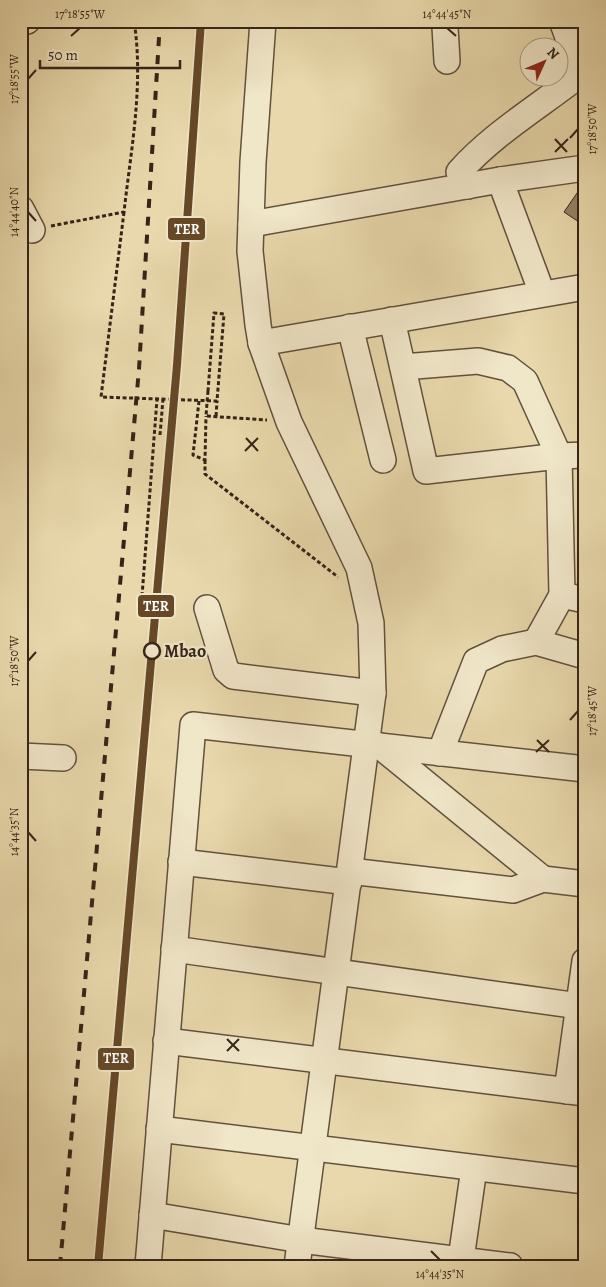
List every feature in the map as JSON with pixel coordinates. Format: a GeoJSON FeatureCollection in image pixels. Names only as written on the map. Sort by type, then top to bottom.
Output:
{"type":"FeatureCollection","features":[{"type":"Feature","properties":{"kind":"street"},"geometry":{"type":"LineString","coordinates":[[21,23],[26,21]]}},
{"type":"Feature","properties":{"kind":"street"},"geometry":{"type":"LineString","coordinates":[[263,21],[253,162],[250,251],[253,289],[261,343],[289,422],[359,568],[371,623],[373,693],[374,745],[350,877],[297,1266]]}},
{"type":"Feature","properties":{"kind":"street"},"geometry":{"type":"LineString","coordinates":[[447,21],[445,28],[448,61]]}},
{"type":"Feature","properties":{"kind":"street"},"geometry":{"type":"LineString","coordinates":[[468,186],[459,172],[470,159],[500,134],[574,79],[576,63],[565,22]]}},
{"type":"Feature","properties":{"kind":"street"},"geometry":{"type":"LineString","coordinates":[[251,224],[500,180],[585,168]]}},
{"type":"Feature","properties":{"kind":"street"},"geometry":{"type":"LineString","coordinates":[[500,180],[542,293]]}},
{"type":"Feature","properties":{"kind":"street"},"geometry":{"type":"LineString","coordinates":[[261,343],[585,287]]}},
{"type":"Feature","properties":{"kind":"street"},"geometry":{"type":"LineString","coordinates":[[392,320],[426,471],[585,454]]}},
{"type":"Feature","properties":{"kind":"street"},"geometry":{"type":"LineString","coordinates":[[350,327],[383,460]]}},
{"type":"Feature","properties":{"kind":"street"},"geometry":{"type":"LineString","coordinates":[[403,367],[478,361],[508,368],[525,381],[558,456],[573,598],[536,642]]}},
{"type":"Feature","properties":{"kind":"street"},"geometry":{"type":"LineString","coordinates":[[207,608],[226,670],[233,676],[373,693]]}},
{"type":"Feature","properties":{"kind":"street"},"geometry":{"type":"LineString","coordinates":[[440,753],[476,661],[502,649],[536,642],[585,656]]}},
{"type":"Feature","properties":{"kind":"street"},"geometry":{"type":"LineString","coordinates":[[148,1266],[193,725],[585,769]]}},
{"type":"Feature","properties":{"kind":"street"},"geometry":{"type":"LineString","coordinates":[[374,745],[543,879]]}},
{"type":"Feature","properties":{"kind":"street"},"geometry":{"type":"LineString","coordinates":[[21,756],[63,758]]}},
{"type":"Feature","properties":{"kind":"street"},"geometry":{"type":"LineString","coordinates":[[181,862],[513,890],[543,879],[585,884]]}},
{"type":"Feature","properties":{"kind":"street"},"geometry":{"type":"LineString","coordinates":[[174,949],[579,1006]]}},
{"type":"Feature","properties":{"kind":"street"},"geometry":{"type":"LineString","coordinates":[[166,1041],[576,1092],[579,1006],[585,961]]}},
{"type":"Feature","properties":{"kind":"street"},"geometry":{"type":"LineString","coordinates":[[159,1129],[585,1181]]}},
{"type":"Feature","properties":{"kind":"street"},"geometry":{"type":"LineString","coordinates":[[461,1263],[474,1168]]}},
{"type":"Feature","properties":{"kind":"street"},"geometry":{"type":"LineString","coordinates":[[152,1215],[301,1240],[461,1263],[510,1266]]}},
{"type":"Feature","properties":{"kind":"path"},"geometry":{"type":"LineString","coordinates":[[134,21],[137,42],[136,101],[101,397],[216,401]]}},
{"type":"Feature","properties":{"kind":"path"},"geometry":{"type":"LineString","coordinates":[[27,220],[124,212]]}},
{"type":"Feature","properties":{"kind":"path"},"geometry":{"type":"LineString","coordinates":[[216,416],[224,314],[214,313],[206,416],[205,474],[345,582],[361,578]]}},
{"type":"Feature","properties":{"kind":"path"},"geometry":{"type":"LineString","coordinates":[[142,596],[157,399]]}},
{"type":"Feature","properties":{"kind":"path"},"geometry":{"type":"LineString","coordinates":[[160,434],[163,399]]}},
{"type":"Feature","properties":{"kind":"path"},"geometry":{"type":"LineString","coordinates":[[199,400],[193,455],[205,460]]}},
{"type":"Feature","properties":{"kind":"path"},"geometry":{"type":"LineString","coordinates":[[206,416],[289,422]]}},
{"type":"Feature","properties":{"kind":"building"},"geometry":{"type":"Polygon","coordinates":[[[585,183],[585,226],[564,212],[585,183]]]}},
{"type":"Feature","properties":{"kind":"railway"},"geometry":{"type":"LineString","coordinates":[[60,1266],[139,369],[160,21]]}},
{"type":"Feature","properties":{"kind":"transit line","name":"TER"},"geometry":{"type":"LineString","coordinates":[[98,1266],[177,365],[201,21]]}},
{"type":"Feature","properties":{"kind":"place","name":"Mbao"},"geometry":{"type":"Point","coordinates":[152,651]}}]}
